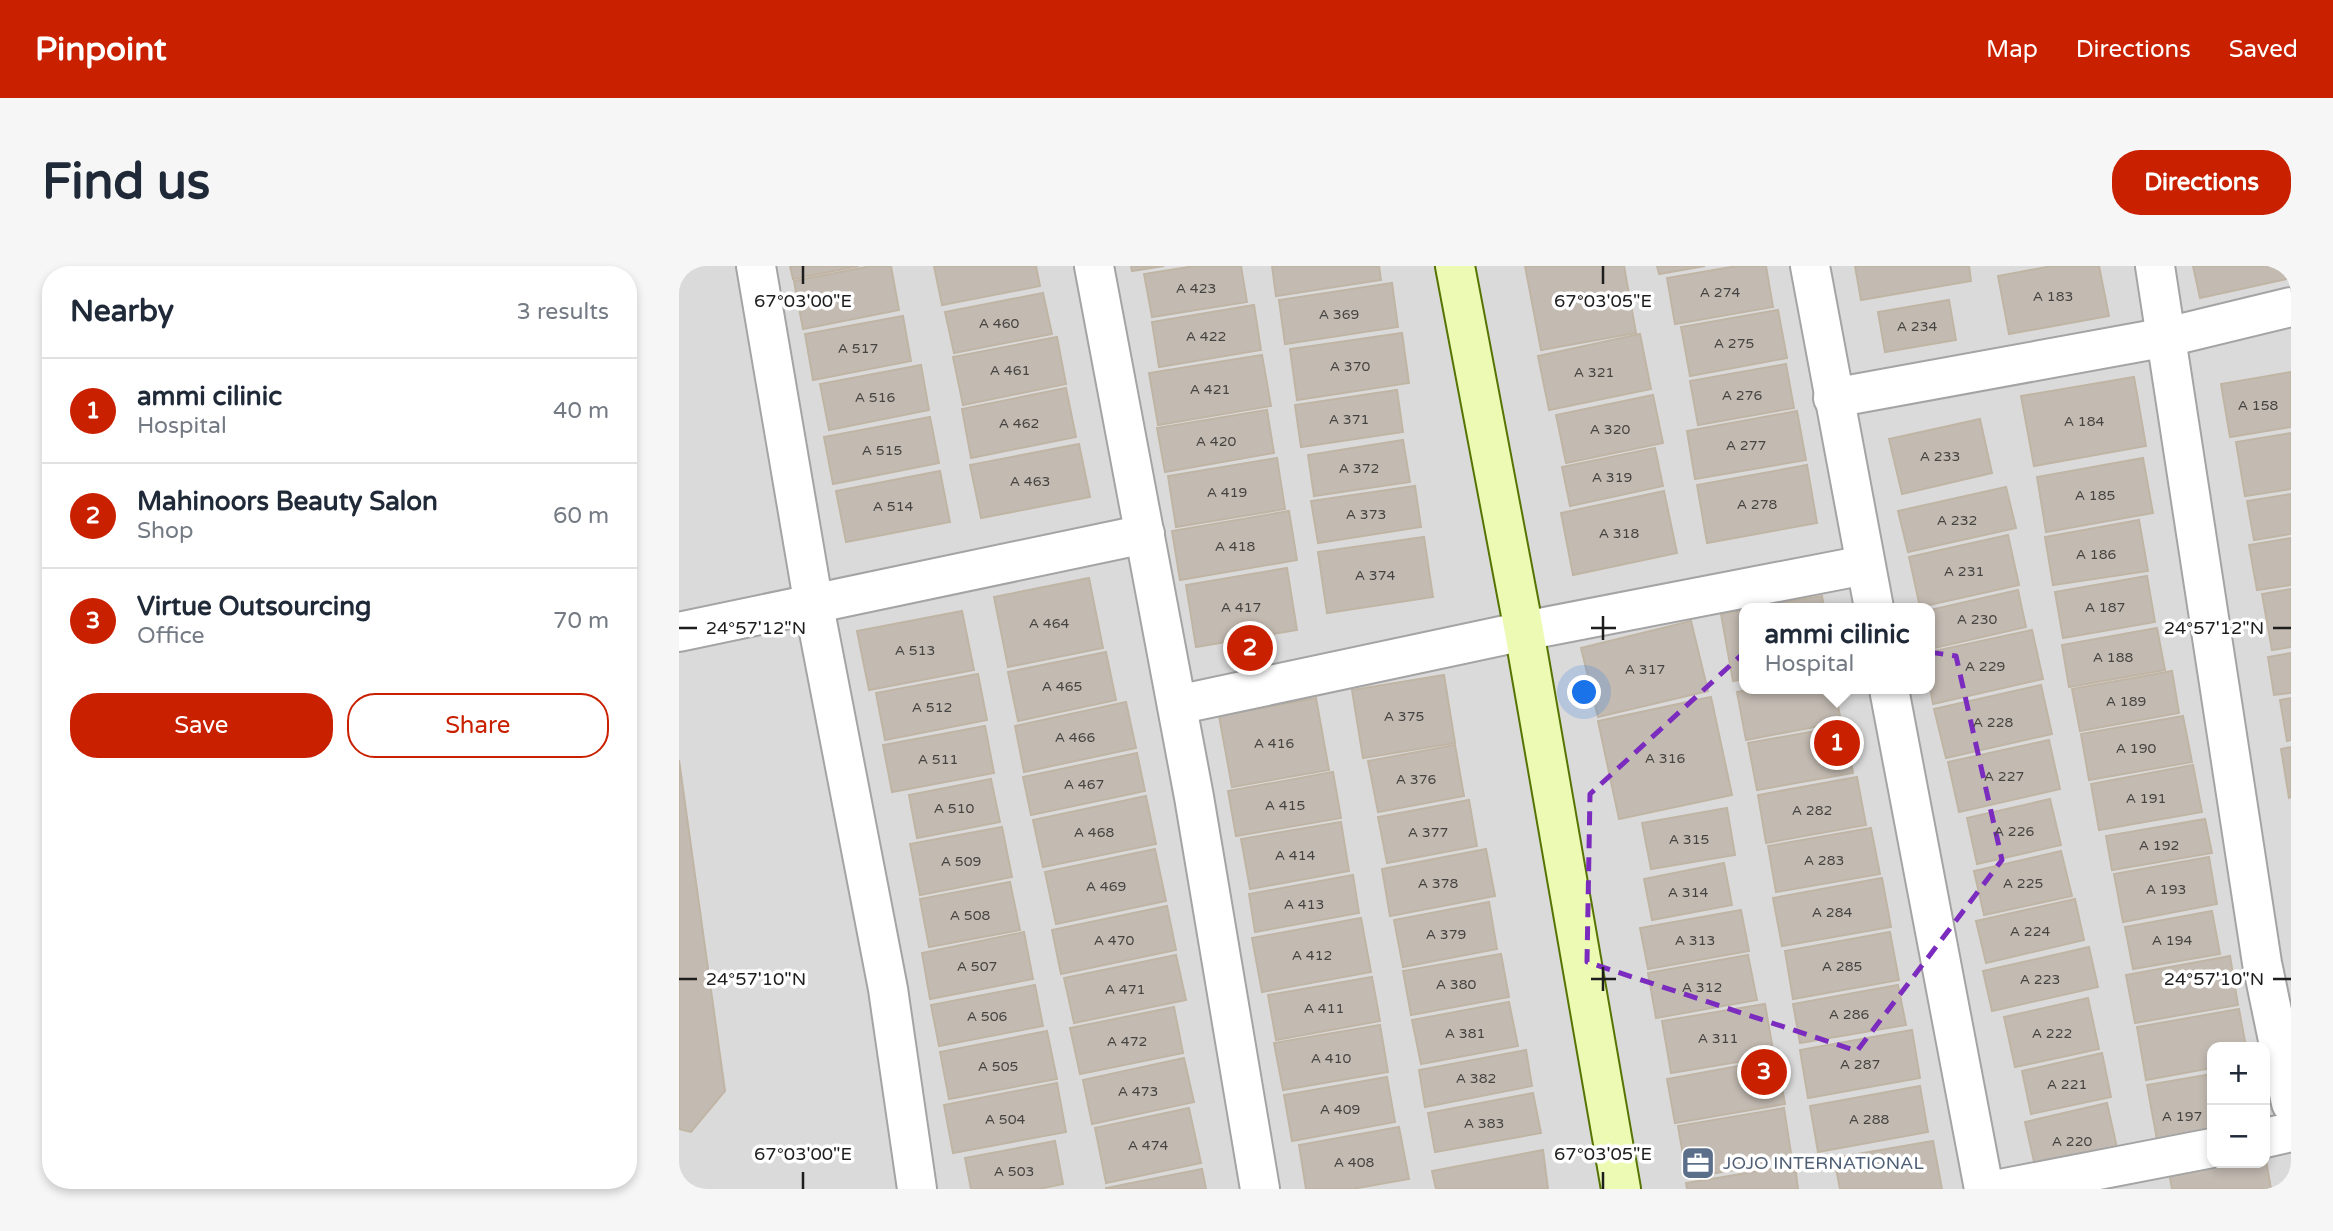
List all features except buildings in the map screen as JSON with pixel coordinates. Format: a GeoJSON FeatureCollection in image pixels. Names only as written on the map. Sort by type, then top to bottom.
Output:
{"type":"FeatureCollection","features":[{"type":"Feature","properties":{"kind":"street"},"geometry":{"type":"LineString","coordinates":[[756,266],[814,606],[888,989],[917,1189]]}},
{"type":"Feature","properties":{"kind":"street"},"geometry":{"type":"LineString","coordinates":[[1094,266],[1177,705],[1260,1189]]}},
{"type":"Feature","properties":{"kind":"street"},"geometry":{"type":"LineString","coordinates":[[1455,266],[1524,631],[1621,1189]]}},
{"type":"Feature","properties":{"kind":"street"},"geometry":{"type":"LineString","coordinates":[[1810,266],[1873,603]]}},
{"type":"Feature","properties":{"kind":"street"},"geometry":{"type":"LineString","coordinates":[[2155,266],[2276,961],[2291,1103]]}},
{"type":"Feature","properties":{"kind":"street"},"geometry":{"type":"LineString","coordinates":[[1833,398],[2167,337],[2291,307]]}},
{"type":"Feature","properties":{"kind":"street"},"geometry":{"type":"LineString","coordinates":[[679,632],[814,606],[1145,534]]}},
{"type":"Feature","properties":{"kind":"street"},"geometry":{"type":"LineString","coordinates":[[1177,705],[1524,631],[1865,565]]}},
{"type":"Feature","properties":{"kind":"street"},"geometry":{"type":"LineString","coordinates":[[1890,694],[1984,1189]]}},
{"type":"Feature","properties":{"kind":"street"},"geometry":{"type":"LineString","coordinates":[[2270,1137],[2291,1132]]}},
{"type":"Feature","properties":{"kind":"street"},"geometry":{"type":"LineString","coordinates":[[2000,1189],[2207,1149]]}},
{"type":"Feature","properties":{"kind":"highlighted area"},"geometry":{"type":"Polygon","coordinates":[[[1770,629],[1956,656],[2002,860],[1857,1051],[1587,962],[1590,794],[1770,629]]]}},
{"type":"Feature","properties":{"kind":"shaded area"},"geometry":{"type":"Polygon","coordinates":[[[679,266],[2291,266],[2291,1189],[679,1189],[679,266]]]}},
{"type":"Feature","properties":{"kind":"place","name":"Mahinoors Beauty Salon"},"geometry":{"type":"Point","coordinates":[1250,648]}},
{"type":"Feature","properties":{"kind":"place","name":"ammi cilinic"},"geometry":{"type":"Point","coordinates":[1837,743]}},
{"type":"Feature","properties":{"kind":"place","name":"Virtue Outsourcing"},"geometry":{"type":"Point","coordinates":[1764,1072]}},
{"type":"Feature","properties":{"kind":"place","name":"JOJO INTERNATIONAL"},"geometry":{"type":"Point","coordinates":[1698,1163]}}]}
